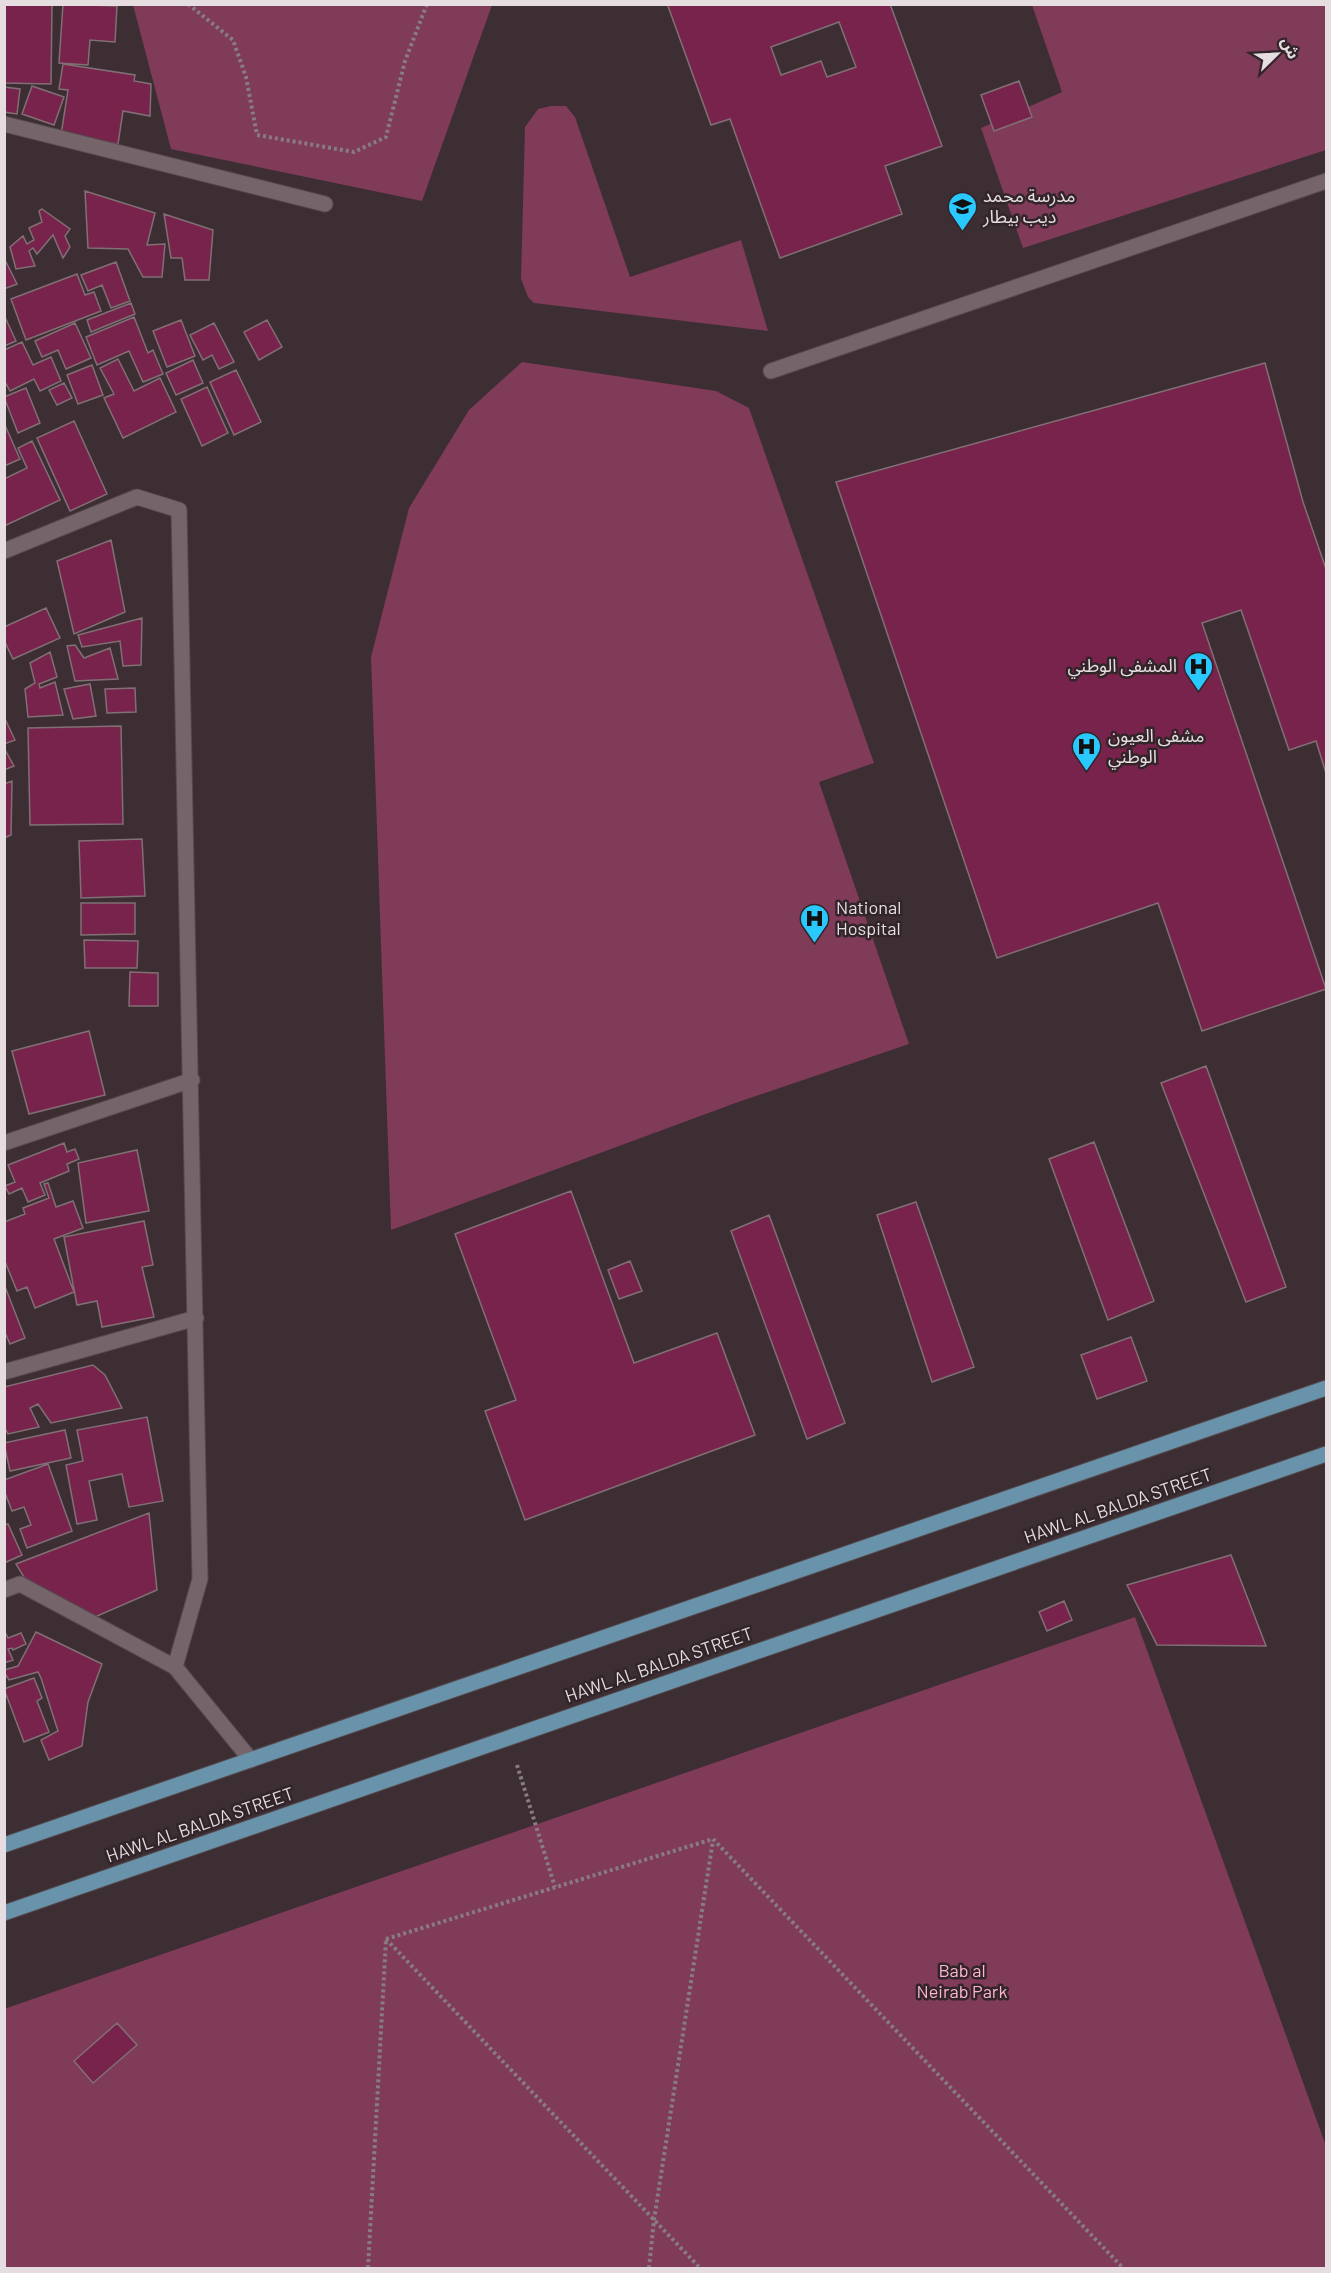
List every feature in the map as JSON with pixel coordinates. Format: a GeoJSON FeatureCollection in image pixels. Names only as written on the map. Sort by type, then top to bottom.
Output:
{"type":"FeatureCollection","features":[{"type":"Feature","properties":{"kind":"main road"},"geometry":{"type":"LineString","coordinates":[[4,1845],[1326,1388]]}},
{"type":"Feature","properties":{"kind":"main road","name":"HAWL AL BALDA STREET"},"geometry":{"type":"LineString","coordinates":[[4,1913],[1326,1454]]}},
{"type":"Feature","properties":{"kind":"street"},"geometry":{"type":"LineString","coordinates":[[4,124],[325,204]]}},
{"type":"Feature","properties":{"kind":"street"},"geometry":{"type":"LineString","coordinates":[[771,370],[1326,181]]}},
{"type":"Feature","properties":{"kind":"street"},"geometry":{"type":"LineString","coordinates":[[4,551],[137,497],[179,510],[192,1080],[200,1579],[175,1667]]}},
{"type":"Feature","properties":{"kind":"street"},"geometry":{"type":"LineString","coordinates":[[4,1143],[192,1080]]}},
{"type":"Feature","properties":{"kind":"street"},"geometry":{"type":"LineString","coordinates":[[4,1372],[196,1318]]}},
{"type":"Feature","properties":{"kind":"street"},"geometry":{"type":"LineString","coordinates":[[4,1590],[20,1584],[175,1667],[251,1760]]}},
{"type":"Feature","properties":{"kind":"path"},"geometry":{"type":"LineString","coordinates":[[188,4],[233,40],[246,77],[257,135],[354,152],[386,137],[405,61],[427,4]]}},
{"type":"Feature","properties":{"kind":"path"},"geometry":{"type":"LineString","coordinates":[[508,1738],[555,1887]]}},
{"type":"Feature","properties":{"kind":"path"},"geometry":{"type":"LineString","coordinates":[[386,1939],[713,1839]]}},
{"type":"Feature","properties":{"kind":"path"},"geometry":{"type":"LineString","coordinates":[[649,2268],[654,2220],[713,1839]]}},
{"type":"Feature","properties":{"kind":"path"},"geometry":{"type":"LineString","coordinates":[[713,1839],[1123,2268]]}},
{"type":"Feature","properties":{"kind":"path"},"geometry":{"type":"LineString","coordinates":[[386,1939],[700,2268]]}},
{"type":"Feature","properties":{"kind":"path"},"geometry":{"type":"LineString","coordinates":[[368,2268],[386,1939]]}},
{"type":"Feature","properties":{"kind":"green space"},"geometry":{"type":"Polygon","coordinates":[[[133,4],[492,5],[422,201],[171,149],[133,4]]]}},
{"type":"Feature","properties":{"kind":"green space"},"geometry":{"type":"Polygon","coordinates":[[[1032,5],[1326,5],[1326,150],[1023,248],[981,128],[1062,92],[1032,5]]]}},
{"type":"Feature","properties":{"kind":"green space"},"geometry":{"type":"Polygon","coordinates":[[[566,106],[575,117],[630,277],[741,240],[768,331],[534,303],[528,297],[521,279],[525,127],[538,109],[566,106]]]}},
{"type":"Feature","properties":{"kind":"green space"},"geometry":{"type":"Polygon","coordinates":[[[522,362],[716,391],[749,408],[874,763],[819,782],[909,1044],[741,1101],[391,1230],[371,657],[409,508],[469,410],[522,362]]]}},
{"type":"Feature","properties":{"kind":"green space","name":"Bab al Neirab Park"},"geometry":{"type":"Polygon","coordinates":[[[1135,1617],[1326,2146],[1326,2268],[5,2268],[4,2009],[1135,1617]]]}},
{"type":"Feature","properties":{"kind":"building"},"geometry":{"type":"Polygon","coordinates":[[[4,4],[52,4],[51,84],[4,83],[4,4]]]}},
{"type":"Feature","properties":{"kind":"building"},"geometry":{"type":"Polygon","coordinates":[[[63,4],[117,6],[115,42],[90,40],[88,65],[59,63],[63,4]]]}},
{"type":"Feature","properties":{"kind":"building"},"geometry":{"type":"Polygon","coordinates":[[[671,4],[890,4],[942,146],[885,166],[902,214],[780,258],[730,119],[711,125],[668,6],[671,4]],[[839,22],[771,47],[781,75],[821,61],[827,77],[856,67],[839,22]]]}},
{"type":"Feature","properties":{"kind":"building"},"geometry":{"type":"Polygon","coordinates":[[[63,64],[135,75],[134,81],[151,84],[150,116],[123,111],[118,144],[61,135],[68,90],[59,89],[63,64]]]}},
{"type":"Feature","properties":{"kind":"building"},"geometry":{"type":"Polygon","coordinates":[[[1019,81],[1032,117],[994,131],[981,95],[1019,81]]]}},
{"type":"Feature","properties":{"kind":"building"},"geometry":{"type":"Polygon","coordinates":[[[32,86],[64,97],[54,125],[22,114],[32,86]]]}},
{"type":"Feature","properties":{"kind":"building"},"geometry":{"type":"Polygon","coordinates":[[[4,87],[20,89],[17,114],[4,112],[4,87]]]}},
{"type":"Feature","properties":{"kind":"building"},"geometry":{"type":"Polygon","coordinates":[[[85,191],[155,213],[147,245],[165,244],[162,277],[143,277],[128,249],[88,248],[85,191]]]}},
{"type":"Feature","properties":{"kind":"building"},"geometry":{"type":"Polygon","coordinates":[[[42,209],[70,229],[65,236],[70,247],[63,258],[53,235],[37,254],[33,248],[29,251],[35,266],[16,269],[10,247],[23,236],[27,244],[34,240],[29,228],[42,222],[39,211],[42,209]]]}},
{"type":"Feature","properties":{"kind":"building"},"geometry":{"type":"Polygon","coordinates":[[[164,214],[213,230],[209,280],[185,280],[182,258],[171,258],[164,214]]]}},
{"type":"Feature","properties":{"kind":"building"},"geometry":{"type":"Polygon","coordinates":[[[4,258],[17,284],[4,289],[4,258]]]}},
{"type":"Feature","properties":{"kind":"building"},"geometry":{"type":"Polygon","coordinates":[[[116,262],[130,301],[111,308],[102,285],[88,291],[81,275],[116,262]]]}},
{"type":"Feature","properties":{"kind":"building"},"geometry":{"type":"Polygon","coordinates":[[[77,274],[85,295],[94,292],[101,311],[26,340],[11,299],[77,274]]]}},
{"type":"Feature","properties":{"kind":"building"},"geometry":{"type":"Polygon","coordinates":[[[131,303],[135,314],[91,332],[87,320],[131,303]]]}},
{"type":"Feature","properties":{"kind":"building"},"geometry":{"type":"Polygon","coordinates":[[[4,315],[16,341],[4,346],[4,315]]]}},
{"type":"Feature","properties":{"kind":"building"},"geometry":{"type":"Polygon","coordinates":[[[134,317],[148,353],[153,350],[163,374],[143,382],[129,351],[97,365],[86,337],[134,317]]]}},
{"type":"Feature","properties":{"kind":"building"},"geometry":{"type":"Polygon","coordinates":[[[181,320],[195,356],[167,367],[153,331],[181,320]]]}},
{"type":"Feature","properties":{"kind":"building"},"geometry":{"type":"Polygon","coordinates":[[[267,320],[282,347],[259,360],[244,332],[267,320]]]}},
{"type":"Feature","properties":{"kind":"building"},"geometry":{"type":"Polygon","coordinates":[[[75,323],[91,358],[66,369],[58,350],[42,357],[35,341],[75,323]]]}},
{"type":"Feature","properties":{"kind":"building"},"geometry":{"type":"Polygon","coordinates":[[[214,323],[234,362],[219,369],[212,355],[203,360],[190,335],[214,323]]]}},
{"type":"Feature","properties":{"kind":"building"},"geometry":{"type":"Polygon","coordinates":[[[22,342],[33,365],[51,357],[61,381],[40,391],[34,379],[10,391],[4,380],[4,350],[22,342]]]}},
{"type":"Feature","properties":{"kind":"building"},"geometry":{"type":"Polygon","coordinates":[[[118,359],[134,391],[160,378],[176,412],[123,438],[104,398],[114,394],[100,368],[118,359]]]}},
{"type":"Feature","properties":{"kind":"building"},"geometry":{"type":"Polygon","coordinates":[[[193,360],[203,383],[176,395],[166,373],[193,360]]]}},
{"type":"Feature","properties":{"kind":"building","name":"مشفى العيون الوطني"},"geometry":{"type":"Polygon","coordinates":[[[1265,363],[1303,502],[1326,569],[1326,773],[1316,741],[1289,750],[1241,610],[1202,623],[1326,989],[1202,1031],[1158,903],[997,958],[836,482],[1265,363]]]}},
{"type":"Feature","properties":{"kind":"building"},"geometry":{"type":"Polygon","coordinates":[[[92,365],[103,395],[78,404],[67,375],[92,365]]]}},
{"type":"Feature","properties":{"kind":"building"},"geometry":{"type":"Polygon","coordinates":[[[236,370],[261,422],[234,435],[210,382],[236,370]]]}},
{"type":"Feature","properties":{"kind":"building"},"geometry":{"type":"Polygon","coordinates":[[[64,383],[72,398],[57,405],[49,390],[64,383]]]}},
{"type":"Feature","properties":{"kind":"building"},"geometry":{"type":"Polygon","coordinates":[[[207,387],[228,433],[202,446],[181,399],[207,387]]]}},
{"type":"Feature","properties":{"kind":"building"},"geometry":{"type":"Polygon","coordinates":[[[26,388],[40,423],[18,433],[4,397],[26,388]]]}},
{"type":"Feature","properties":{"kind":"building"},"geometry":{"type":"Polygon","coordinates":[[[74,421],[107,494],[70,511],[37,438],[74,421]]]}},
{"type":"Feature","properties":{"kind":"building"},"geometry":{"type":"Polygon","coordinates":[[[4,423],[20,459],[4,466],[4,423]]]}},
{"type":"Feature","properties":{"kind":"building"},"geometry":{"type":"Polygon","coordinates":[[[32,441],[60,500],[4,526],[4,479],[27,468],[18,448],[32,441]]]}},
{"type":"Feature","properties":{"kind":"building"},"geometry":{"type":"Polygon","coordinates":[[[111,540],[125,612],[74,634],[57,561],[111,540]]]}},
{"type":"Feature","properties":{"kind":"building"},"geometry":{"type":"Polygon","coordinates":[[[46,608],[60,638],[13,659],[4,640],[4,627],[46,608]]]}},
{"type":"Feature","properties":{"kind":"building"},"geometry":{"type":"Polygon","coordinates":[[[142,618],[141,665],[123,666],[120,641],[82,647],[78,635],[142,618]]]}},
{"type":"Feature","properties":{"kind":"building"},"geometry":{"type":"Polygon","coordinates":[[[75,645],[84,658],[110,648],[118,679],[75,681],[67,646],[75,645]]]}},
{"type":"Feature","properties":{"kind":"building"},"geometry":{"type":"Polygon","coordinates":[[[50,652],[57,677],[39,684],[40,688],[55,682],[63,715],[28,717],[25,689],[35,683],[30,663],[50,652]]]}},
{"type":"Feature","properties":{"kind":"building"},"geometry":{"type":"Polygon","coordinates":[[[90,684],[96,716],[73,719],[64,689],[90,684]]]}},
{"type":"Feature","properties":{"kind":"building"},"geometry":{"type":"Polygon","coordinates":[[[135,688],[136,712],[107,713],[105,689],[135,688]]]}},
{"type":"Feature","properties":{"kind":"building"},"geometry":{"type":"Polygon","coordinates":[[[4,717],[15,740],[4,744],[4,717]]]}},
{"type":"Feature","properties":{"kind":"building"},"geometry":{"type":"Polygon","coordinates":[[[121,726],[123,824],[30,825],[28,728],[121,726]]]}},
{"type":"Feature","properties":{"kind":"building"},"geometry":{"type":"Polygon","coordinates":[[[4,748],[14,766],[4,770],[4,748]]]}},
{"type":"Feature","properties":{"kind":"building"},"geometry":{"type":"Polygon","coordinates":[[[12,781],[11,835],[4,838],[4,784],[12,781]]]}},
{"type":"Feature","properties":{"kind":"building"},"geometry":{"type":"Polygon","coordinates":[[[142,839],[145,896],[81,898],[79,841],[142,839]]]}},
{"type":"Feature","properties":{"kind":"building"},"geometry":{"type":"Polygon","coordinates":[[[81,903],[135,903],[135,934],[81,935],[81,903]]]}},
{"type":"Feature","properties":{"kind":"building"},"geometry":{"type":"Polygon","coordinates":[[[84,940],[138,941],[137,968],[85,968],[84,940]]]}},
{"type":"Feature","properties":{"kind":"building"},"geometry":{"type":"Polygon","coordinates":[[[130,972],[158,973],[158,1006],[129,1006],[130,972]]]}},
{"type":"Feature","properties":{"kind":"building"},"geometry":{"type":"Polygon","coordinates":[[[89,1031],[105,1095],[29,1114],[12,1051],[89,1031]]]}},
{"type":"Feature","properties":{"kind":"building"},"geometry":{"type":"Polygon","coordinates":[[[1206,1066],[1286,1287],[1246,1302],[1161,1083],[1206,1066]]]}},
{"type":"Feature","properties":{"kind":"building"},"geometry":{"type":"Polygon","coordinates":[[[1094,1142],[1154,1301],[1108,1320],[1049,1159],[1094,1142]]]}},
{"type":"Feature","properties":{"kind":"building"},"geometry":{"type":"Polygon","coordinates":[[[64,1143],[67,1152],[75,1149],[79,1159],[67,1164],[69,1171],[40,1183],[45,1195],[28,1202],[22,1188],[9,1194],[5,1186],[15,1182],[8,1165],[64,1143]]]}},
{"type":"Feature","properties":{"kind":"building"},"geometry":{"type":"Polygon","coordinates":[[[137,1150],[149,1211],[86,1223],[78,1163],[137,1150]]]}},
{"type":"Feature","properties":{"kind":"building"},"geometry":{"type":"Polygon","coordinates":[[[48,1183],[56,1207],[73,1201],[83,1228],[54,1239],[74,1292],[35,1308],[27,1287],[17,1291],[4,1259],[4,1222],[25,1214],[23,1208],[49,1198],[44,1184],[48,1183]]]}},
{"type":"Feature","properties":{"kind":"building"},"geometry":{"type":"Polygon","coordinates":[[[571,1191],[634,1363],[717,1333],[755,1435],[525,1520],[485,1411],[516,1400],[455,1234],[571,1191]]]}},
{"type":"Feature","properties":{"kind":"building"},"geometry":{"type":"Polygon","coordinates":[[[916,1202],[974,1367],[932,1382],[877,1215],[916,1202]]]}},
{"type":"Feature","properties":{"kind":"building"},"geometry":{"type":"Polygon","coordinates":[[[769,1215],[845,1423],[807,1439],[731,1231],[769,1215]]]}},
{"type":"Feature","properties":{"kind":"building"},"geometry":{"type":"Polygon","coordinates":[[[144,1221],[153,1265],[142,1267],[154,1317],[102,1327],[97,1301],[77,1305],[64,1237],[144,1221]]]}},
{"type":"Feature","properties":{"kind":"building"},"geometry":{"type":"Polygon","coordinates":[[[630,1261],[642,1291],[619,1299],[608,1270],[630,1261]]]}},
{"type":"Feature","properties":{"kind":"building"},"geometry":{"type":"Polygon","coordinates":[[[4,1284],[25,1338],[10,1344],[4,1330],[4,1284]]]}},
{"type":"Feature","properties":{"kind":"building"},"geometry":{"type":"Polygon","coordinates":[[[1131,1337],[1147,1381],[1097,1399],[1081,1355],[1131,1337]]]}},
{"type":"Feature","properties":{"kind":"building"},"geometry":{"type":"Polygon","coordinates":[[[93,1365],[105,1375],[122,1408],[51,1423],[38,1404],[30,1408],[39,1427],[8,1434],[4,1426],[4,1387],[93,1365]]]}},
{"type":"Feature","properties":{"kind":"building"},"geometry":{"type":"Polygon","coordinates":[[[147,1417],[163,1501],[129,1507],[122,1474],[89,1481],[97,1520],[77,1524],[66,1465],[83,1461],[77,1430],[147,1417]]]}},
{"type":"Feature","properties":{"kind":"building"},"geometry":{"type":"Polygon","coordinates":[[[65,1430],[71,1458],[10,1471],[4,1443],[65,1430]]]}},
{"type":"Feature","properties":{"kind":"building"},"geometry":{"type":"Polygon","coordinates":[[[48,1464],[72,1531],[27,1548],[20,1529],[31,1525],[24,1507],[12,1511],[4,1490],[4,1480],[48,1464]]]}},
{"type":"Feature","properties":{"kind":"building"},"geometry":{"type":"Polygon","coordinates":[[[149,1513],[157,1590],[95,1617],[25,1579],[16,1564],[149,1513]]]}},
{"type":"Feature","properties":{"kind":"building"},"geometry":{"type":"Polygon","coordinates":[[[8,1524],[22,1555],[4,1563],[4,1525],[8,1524]]]}},
{"type":"Feature","properties":{"kind":"building"},"geometry":{"type":"Polygon","coordinates":[[[1231,1555],[1266,1646],[1157,1645],[1127,1585],[1231,1555]]]}},
{"type":"Feature","properties":{"kind":"building"},"geometry":{"type":"Polygon","coordinates":[[[1064,1601],[1072,1620],[1047,1631],[1039,1612],[1064,1601]]]}},
{"type":"Feature","properties":{"kind":"building"},"geometry":{"type":"Polygon","coordinates":[[[4,1630],[8,1638],[21,1633],[26,1644],[13,1650],[8,1649],[13,1660],[4,1663],[4,1630]]]}},
{"type":"Feature","properties":{"kind":"building"},"geometry":{"type":"Polygon","coordinates":[[[36,1632],[102,1664],[88,1702],[82,1746],[49,1760],[41,1740],[58,1731],[38,1672],[9,1680],[4,1672],[4,1670],[18,1666],[36,1632]]]}},
{"type":"Feature","properties":{"kind":"building"},"geometry":{"type":"Polygon","coordinates":[[[34,1678],[42,1698],[37,1701],[49,1732],[24,1742],[4,1689],[34,1678]]]}},
{"type":"Feature","properties":{"kind":"building"},"geometry":{"type":"Polygon","coordinates":[[[117,2023],[137,2045],[93,2083],[74,2061],[117,2023]]]}},
{"type":"Feature","properties":{"kind":"place","name":"مدرسة محمد ديب بيطار"},"geometry":{"type":"Point","coordinates":[962,232]}},
{"type":"Feature","properties":{"kind":"place","name":"المشفى الوطني"},"geometry":{"type":"Point","coordinates":[1198,692]}},
{"type":"Feature","properties":{"kind":"place","name":"مشفى العيون الوطني"},"geometry":{"type":"Point","coordinates":[1087,772]}},
{"type":"Feature","properties":{"kind":"place","name":"National Hospital"},"geometry":{"type":"Point","coordinates":[815,944]}}]}
